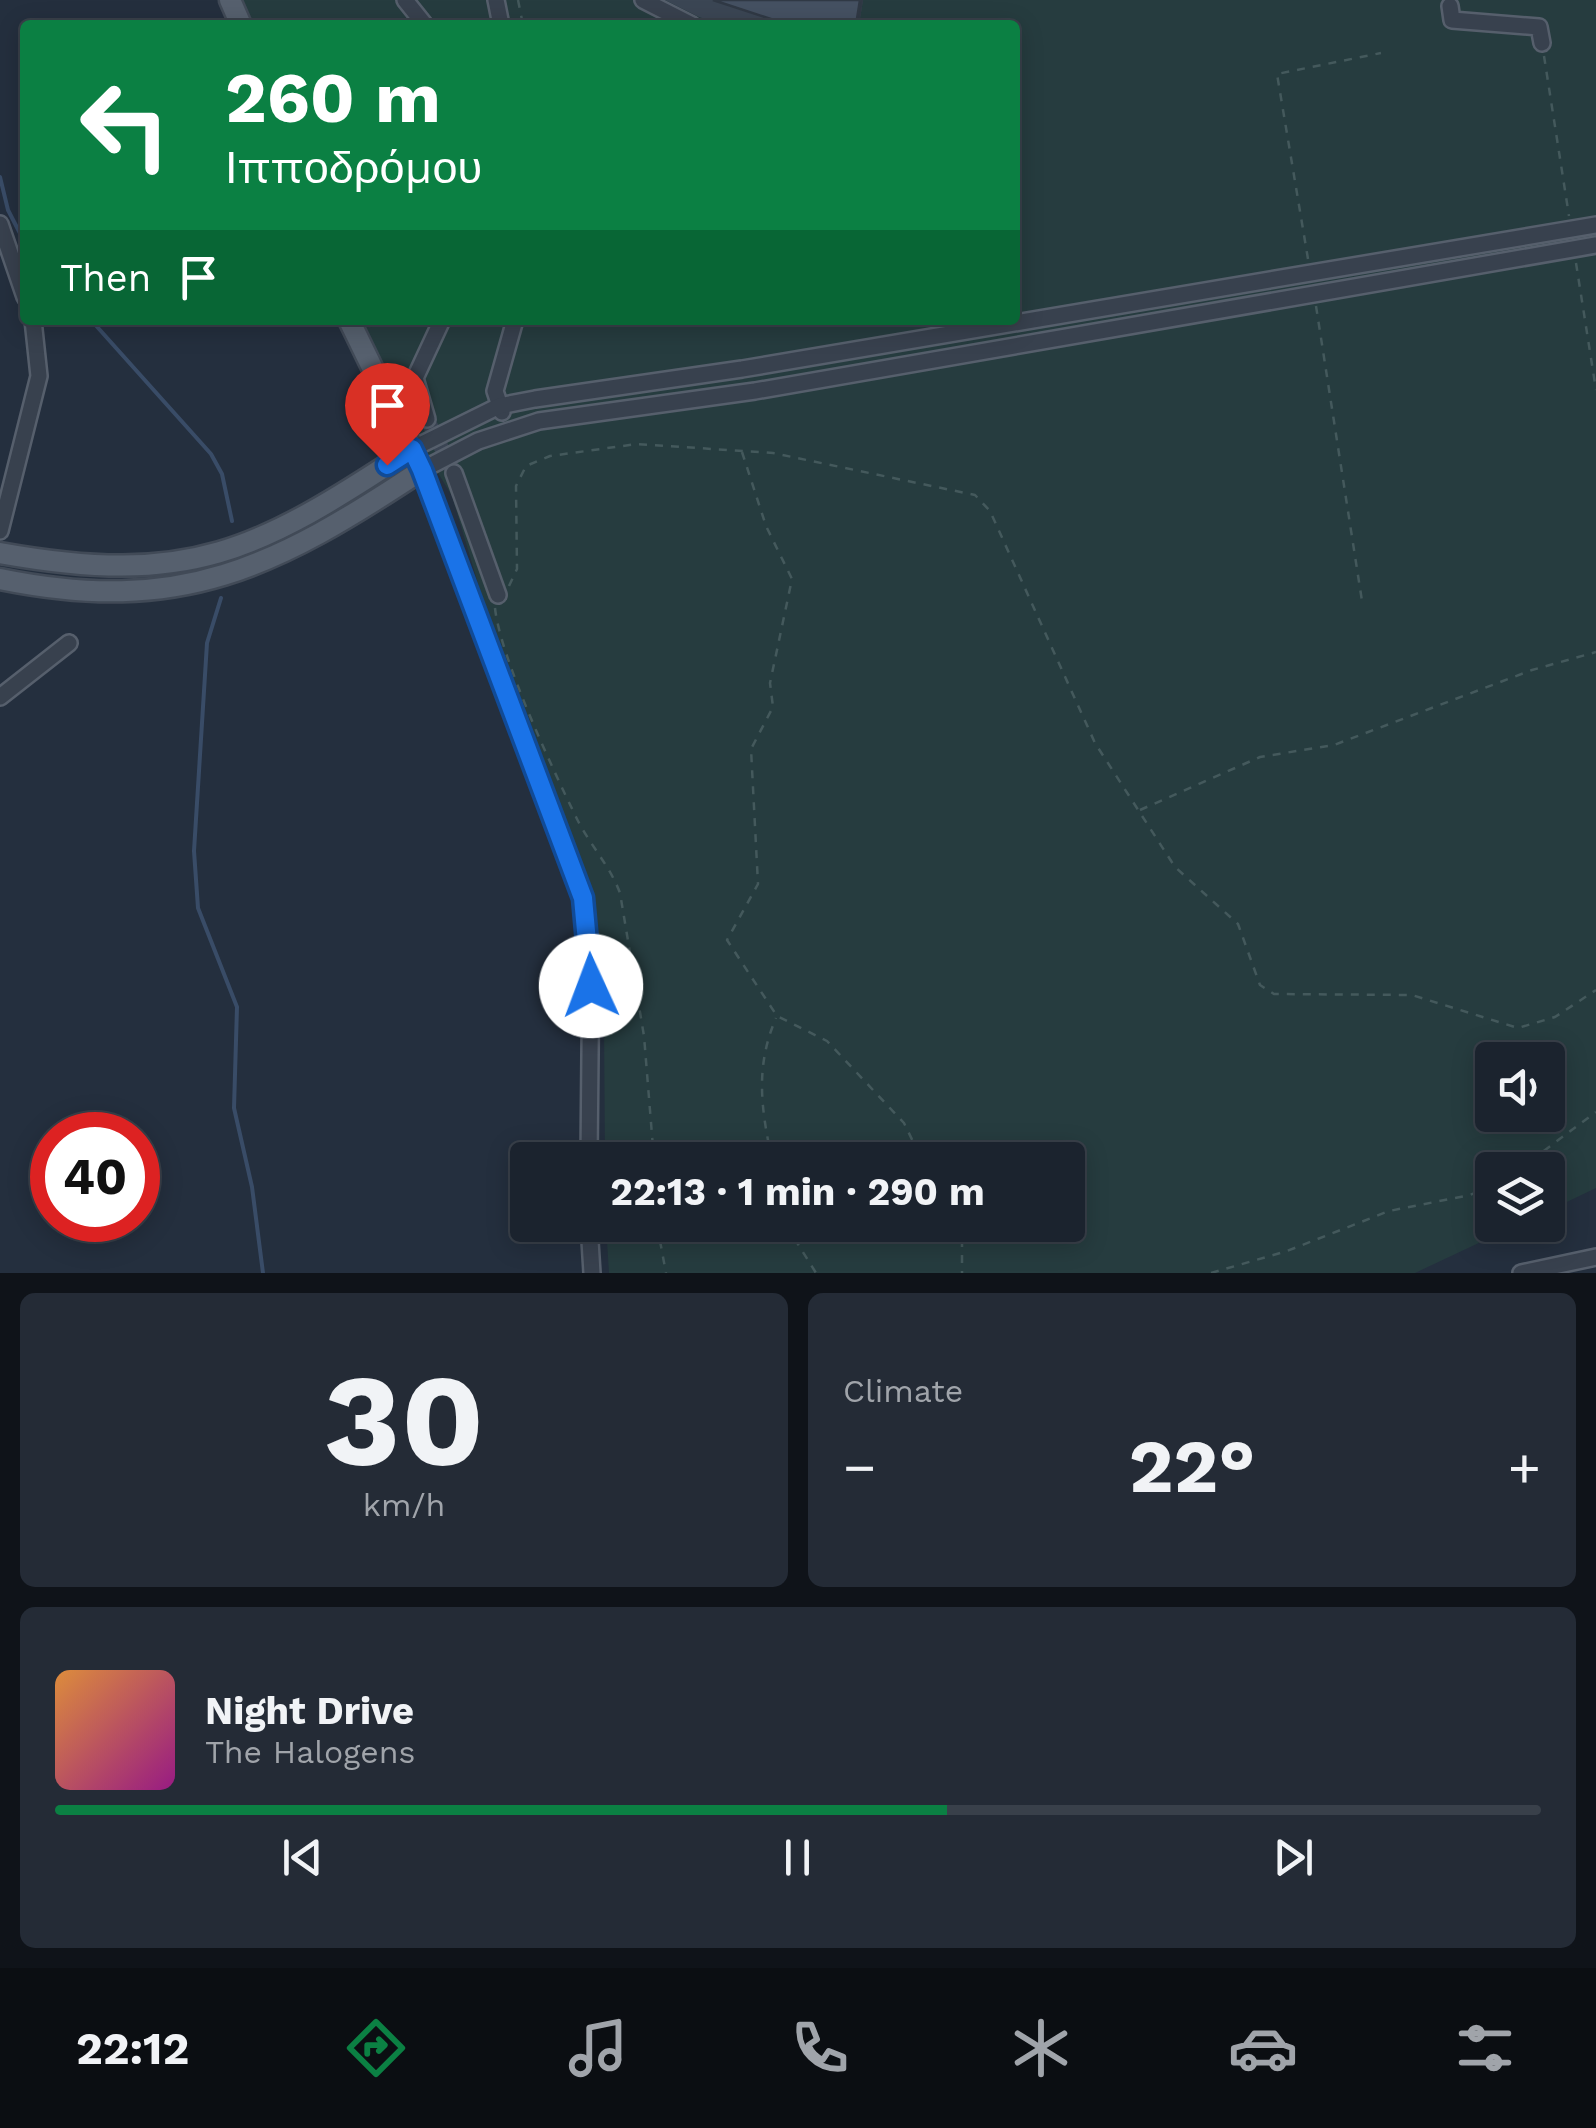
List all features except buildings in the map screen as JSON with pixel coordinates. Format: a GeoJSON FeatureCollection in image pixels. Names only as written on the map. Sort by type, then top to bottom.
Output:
{"type":"FeatureCollection","features":[{"type":"Feature","properties":{"kind":"main road"},"geometry":{"type":"LineString","coordinates":[[6,580],[99,590],[171,587],[222,577],[303,545],[422,470],[352,325]]}},
{"type":"Feature","properties":{"kind":"main road"},"geometry":{"type":"LineString","coordinates":[[10,555],[104,567],[168,564],[229,551],[293,524],[412,449]]}},
{"type":"Feature","properties":{"kind":"street"},"geometry":{"type":"LineString","coordinates":[[406,0],[421,20]]}},
{"type":"Feature","properties":{"kind":"street"},"geometry":{"type":"LineString","coordinates":[[642,0],[682,20]]}},
{"type":"Feature","properties":{"kind":"street"},"geometry":{"type":"LineString","coordinates":[[1450,6],[1452,20],[1538,27],[1542,43]]}},
{"type":"Feature","properties":{"kind":"street"},"geometry":{"type":"LineString","coordinates":[[0,224],[20,282]]}},
{"type":"Feature","properties":{"kind":"street"},"geometry":{"type":"LineString","coordinates":[[1020,320],[1596,226]]}},
{"type":"Feature","properties":{"kind":"street"},"geometry":{"type":"LineString","coordinates":[[589,1142],[591,951],[583,898],[422,470],[512,428],[1596,245]]}},
{"type":"Feature","properties":{"kind":"street"},"geometry":{"type":"LineString","coordinates":[[0,532],[12,498],[39,376],[34,325]]}},
{"type":"Feature","properties":{"kind":"street"},"geometry":{"type":"LineString","coordinates":[[427,419],[415,378],[440,325]]}},
{"type":"Feature","properties":{"kind":"street"},"geometry":{"type":"LineString","coordinates":[[512,325],[495,392],[512,428]]}},
{"type":"Feature","properties":{"kind":"street"},"geometry":{"type":"LineString","coordinates":[[412,449],[499,406],[990,325]]}},
{"type":"Feature","properties":{"kind":"street"},"geometry":{"type":"LineString","coordinates":[[868,345],[871,368]]}},
{"type":"Feature","properties":{"kind":"street"},"geometry":{"type":"LineString","coordinates":[[454,473],[498,595]]}},
{"type":"Feature","properties":{"kind":"street"},"geometry":{"type":"LineString","coordinates":[[0,697],[69,643]]}},
{"type":"Feature","properties":{"kind":"street"},"geometry":{"type":"LineString","coordinates":[[590,1242],[592,1273]]}},
{"type":"Feature","properties":{"kind":"street"},"geometry":{"type":"LineString","coordinates":[[1521,1273],[1596,1258]]}},
{"type":"Feature","properties":{"kind":"path"},"geometry":{"type":"LineString","coordinates":[[498,595],[514,581],[517,569],[516,486],[526,466],[550,456],[638,444],[773,453],[975,495],[990,511],[1095,743],[1175,866],[1238,924],[1260,986],[1274,994],[1412,995],[1518,1028],[1555,1017],[1596,990]]}},
{"type":"Feature","properties":{"kind":"path"},"geometry":{"type":"LineString","coordinates":[[741,451],[766,526],[792,579],[770,683],[773,706],[751,749],[758,884],[727,940],[777,1016],[828,1042],[904,1123],[913,1142]]}},
{"type":"Feature","properties":{"kind":"path"},"geometry":{"type":"LineString","coordinates":[[1139,811],[1202,787],[1260,757],[1334,746],[1532,670],[1596,652]]}},
{"type":"Feature","properties":{"kind":"path"},"geometry":{"type":"LineString","coordinates":[[768,1142],[760,1104],[762,1052],[777,1016]]}},
{"type":"Feature","properties":{"kind":"path"},"geometry":{"type":"LineString","coordinates":[[1542,1152],[1596,1112]]}},
{"type":"Feature","properties":{"kind":"path"},"geometry":{"type":"LineString","coordinates":[[1211,1273],[1287,1251],[1389,1212],[1475,1193]]}},
{"type":"Feature","properties":{"kind":"path"},"geometry":{"type":"LineString","coordinates":[[660,1242],[666,1273]]}},
{"type":"Feature","properties":{"kind":"path"},"geometry":{"type":"LineString","coordinates":[[797,1242],[816,1273]]}},
{"type":"Feature","properties":{"kind":"path"},"geometry":{"type":"LineString","coordinates":[[962,1242],[962,1273]]}},
{"type":"Feature","properties":{"kind":"green space"},"geometry":{"type":"Polygon","coordinates":[[[242,0],[1596,0],[1596,1188],[1565,1203],[1565,1152],[1475,1152],[1475,1242],[1481,1242],[1415,1273],[609,1273],[607,1242],[1085,1242],[1085,1142],[605,1142],[600,950],[592,904],[499,654],[452,496],[396,404],[359,325],[1020,325],[1020,20],[252,20],[242,0]]]}},
{"type":"Feature","properties":{"kind":"waterway"},"geometry":{"type":"LineString","coordinates":[[0,177],[8,210],[20,233]]}},
{"type":"Feature","properties":{"kind":"waterway"},"geometry":{"type":"LineString","coordinates":[[95,325],[211,454],[222,474],[232,521]]}},
{"type":"Feature","properties":{"kind":"waterway"},"geometry":{"type":"LineString","coordinates":[[221,598],[207,643],[194,851],[198,908],[237,1007],[234,1108],[252,1187],[263,1273]]}},
{"type":"Feature","properties":{"kind":"tunnel"},"geometry":{"type":"LineString","coordinates":[[427,419],[452,469]]}},
{"type":"Feature","properties":{"kind":"route"},"geometry":{"type":"LineString","coordinates":[[387,465],[412,449],[422,470],[583,898],[591,951],[591,986]]}}]}
